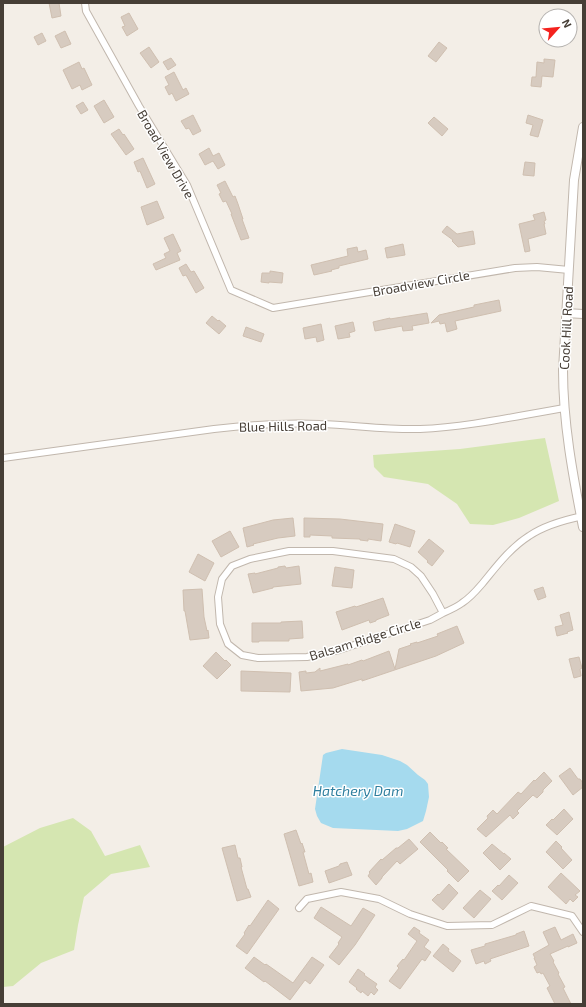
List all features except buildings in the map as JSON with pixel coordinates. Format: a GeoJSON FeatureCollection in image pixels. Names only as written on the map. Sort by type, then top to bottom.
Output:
{"type":"FeatureCollection","features":[{"type":"Feature","properties":{"kind":"street","name":"Broad View Drive"},"geometry":{"type":"LineString","coordinates":[[85,3],[86,11],[135,99],[187,185],[231,290],[273,308]]}},
{"type":"Feature","properties":{"kind":"street","name":"Cook Hill Road"},"geometry":{"type":"LineString","coordinates":[[583,127],[574,180],[563,370],[564,408],[583,528]]}},
{"type":"Feature","properties":{"kind":"street","name":"Broadview Circle"},"geometry":{"type":"LineString","coordinates":[[273,308],[515,268],[537,267],[569,270]]}},
{"type":"Feature","properties":{"kind":"street"},"geometry":{"type":"LineString","coordinates":[[566,313],[583,314]]}},
{"type":"Feature","properties":{"kind":"street","name":"Blue Hills Road"},"geometry":{"type":"LineString","coordinates":[[3,458],[242,426],[318,424],[419,429],[477,423],[564,408]]}},
{"type":"Feature","properties":{"kind":"street","name":"Balsam Ridge Circle"},"geometry":{"type":"LineString","coordinates":[[443,613],[421,576],[411,567],[394,559],[333,551],[289,551],[250,559],[232,566],[222,579],[218,597],[220,624],[228,644],[242,655],[258,658],[307,658],[339,650],[430,620],[462,603],[472,595],[518,543],[528,536],[540,529],[556,523],[582,516]]}},
{"type":"Feature","properties":{"kind":"street"},"geometry":{"type":"LineString","coordinates":[[299,908],[307,899],[342,892],[379,899],[410,914],[447,926],[492,925],[531,906],[572,916],[583,932]]}},
{"type":"Feature","properties":{"kind":"green space"},"geometry":{"type":"Polygon","coordinates":[[[545,438],[559,501],[519,518],[493,525],[470,524],[457,504],[428,484],[384,477],[374,467],[373,455],[460,449],[545,438]]]}},
{"type":"Feature","properties":{"kind":"green space"},"geometry":{"type":"Polygon","coordinates":[[[73,818],[91,831],[105,856],[140,845],[150,867],[111,874],[84,897],[74,950],[41,963],[13,986],[3,987],[3,847],[40,828],[73,818]]]}},
{"type":"Feature","properties":{"kind":"water","name":"Hatchery Dam"},"geometry":{"type":"Polygon","coordinates":[[[342,749],[382,755],[400,761],[425,780],[428,784],[429,797],[423,821],[407,829],[398,831],[333,828],[321,823],[315,809],[323,755],[342,749]]]}}]}
